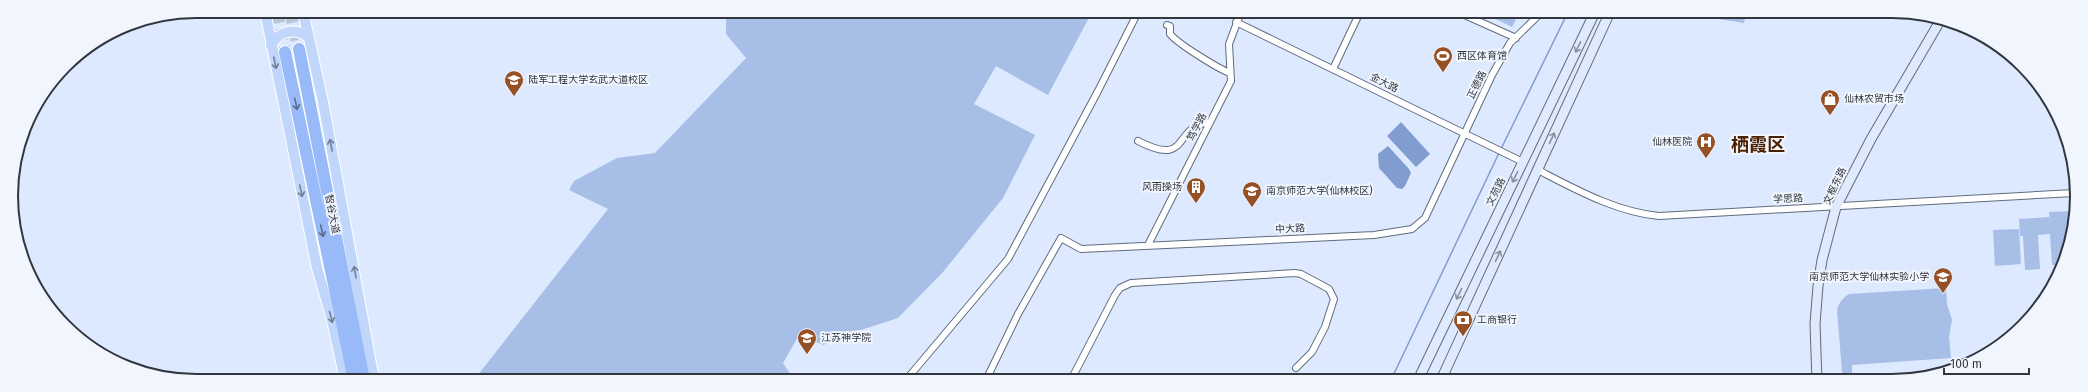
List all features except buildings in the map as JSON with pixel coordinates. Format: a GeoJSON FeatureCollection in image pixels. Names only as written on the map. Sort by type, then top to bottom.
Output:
{"type":"FeatureCollection","features":[{"type":"Feature","properties":{"kind":"highway","name":"智谷大道"},"geometry":{"type":"LineString","coordinates":[[298,49],[345,312],[353,374]]}},
{"type":"Feature","properties":{"kind":"highway","name":"智谷大道"},"geometry":{"type":"LineString","coordinates":[[285,52],[345,312],[362,374]]}},
{"type":"Feature","properties":{"kind":"main road"},"geometry":{"type":"LineString","coordinates":[[266,18],[316,268],[331,316],[344,374]]}},
{"type":"Feature","properties":{"kind":"main road"},"geometry":{"type":"LineString","coordinates":[[305,18],[373,374]]}},
{"type":"Feature","properties":{"kind":"main road","name":"文苑路"},"geometry":{"type":"LineString","coordinates":[[1421,374],[1591,18]]}},
{"type":"Feature","properties":{"kind":"main road"},"geometry":{"type":"LineString","coordinates":[[1444,374],[1607,18]]}},
{"type":"Feature","properties":{"kind":"main road","name":"文枢东路"},"geometry":{"type":"LineString","coordinates":[[1817,374],[1815,324],[1818,286],[1822,260],[1836,207],[1871,139],[1938,24]]}},
{"type":"Feature","properties":{"kind":"main road"},"geometry":{"type":"LineString","coordinates":[[271,46],[276,38],[288,32],[299,32],[309,38]]}},
{"type":"Feature","properties":{"kind":"main road"},"geometry":{"type":"LineString","coordinates":[[1523,162],[1538,170]]}},
{"type":"Feature","properties":{"kind":"street"},"geometry":{"type":"LineString","coordinates":[[911,374],[1008,259],[1098,91],[1135,18]]}},
{"type":"Feature","properties":{"kind":"street","name":"笃学路"},"geometry":{"type":"LineString","coordinates":[[1148,245],[1231,81],[1229,44],[1238,18]]}},
{"type":"Feature","properties":{"kind":"street"},"geometry":{"type":"LineString","coordinates":[[1333,69],[1357,18]]}},
{"type":"Feature","properties":{"kind":"street"},"geometry":{"type":"LineString","coordinates":[[1471,18],[1516,38]]}},
{"type":"Feature","properties":{"kind":"street","name":"正德路"},"geometry":{"type":"LineString","coordinates":[[1465,134],[1492,75],[1510,44],[1536,18]]}},
{"type":"Feature","properties":{"kind":"street","name":"金大路"},"geometry":{"type":"LineString","coordinates":[[1236,22],[1523,162]]}},
{"type":"Feature","properties":{"kind":"street"},"geometry":{"type":"LineString","coordinates":[[1167,25],[1170,26],[1170,34],[1175,41],[1202,56],[1219,69],[1230,73]]}},
{"type":"Feature","properties":{"kind":"street"},"geometry":{"type":"LineString","coordinates":[[1138,141],[1156,150],[1167,151],[1175,148],[1190,130],[1200,123],[1210,122]]}},
{"type":"Feature","properties":{"kind":"street","name":"中大路"},"geometry":{"type":"LineString","coordinates":[[989,374],[1018,314],[1061,238],[1081,249],[1374,235],[1412,229],[1425,218],[1465,134]]}},
{"type":"Feature","properties":{"kind":"street","name":"学思路"},"geometry":{"type":"LineString","coordinates":[[1538,170],[1607,203],[1639,214],[1659,216],[2070,193]]}},
{"type":"Feature","properties":{"kind":"street"},"geometry":{"type":"LineString","coordinates":[[1074,374],[1120,288],[1131,283],[1174,279],[1298,274],[1329,289],[1333,294],[1334,301],[1325,326],[1312,352],[1296,368]]}},
{"type":"Feature","properties":{"kind":"shaded area"},"geometry":{"type":"Polygon","coordinates":[[[726,18],[1089,18],[1048,95],[996,66],[974,104],[1035,135],[1003,198],[943,272],[898,318],[861,330],[840,333],[824,345],[799,335],[783,363],[790,374],[479,374],[608,209],[569,190],[574,181],[617,158],[655,153],[746,58],[726,34],[726,18]]]}},
{"type":"Feature","properties":{"kind":"shaded area"},"geometry":{"type":"Polygon","coordinates":[[[1493,18],[1516,18],[1514,19],[1516,20],[1512,27],[1493,18]]]}},
{"type":"Feature","properties":{"kind":"shaded area"},"geometry":{"type":"Polygon","coordinates":[[[1719,18],[1745,18],[1744,23],[1719,18]]]}},
{"type":"Feature","properties":{"kind":"shaded area"},"geometry":{"type":"Polygon","coordinates":[[[1401,122],[1430,154],[1416,167],[1387,136],[1401,122]]]}},
{"type":"Feature","properties":{"kind":"shaded area"},"geometry":{"type":"Polygon","coordinates":[[[1388,146],[1411,173],[1402,189],[1397,188],[1379,168],[1378,154],[1388,146]]]}},
{"type":"Feature","properties":{"kind":"shaded area"},"geometry":{"type":"Polygon","coordinates":[[[2069,211],[2067,231],[2061,253],[2056,265],[2052,265],[2050,234],[2038,235],[2040,269],[2025,270],[2023,236],[2020,236],[2019,219],[2049,217],[2050,224],[2049,212],[2069,211]]]}},
{"type":"Feature","properties":{"kind":"shaded area"},"geometry":{"type":"Polygon","coordinates":[[[2019,229],[2021,264],[1995,266],[1993,230],[2019,229]]]}},
{"type":"Feature","properties":{"kind":"shaded area"},"geometry":{"type":"Polygon","coordinates":[[[1946,288],[1947,304],[1952,320],[1949,337],[1951,358],[1852,365],[1852,374],[1845,374],[1842,372],[1837,310],[1840,302],[1849,294],[1946,288]]]}},
{"type":"Feature","properties":{"kind":"waterway"},"geometry":{"type":"LineString","coordinates":[[1501,149],[1565,18]]}},
{"type":"Feature","properties":{"kind":"waterway"},"geometry":{"type":"LineString","coordinates":[[1394,374],[1499,153]]}},
{"type":"Feature","properties":{"kind":"tunnel"},"geometry":{"type":"LineString","coordinates":[[278,18],[285,52]]}},
{"type":"Feature","properties":{"kind":"tunnel"},"geometry":{"type":"LineString","coordinates":[[292,18],[299,49]]}},
{"type":"Feature","properties":{"kind":"place","name":"西区体育馆"},"geometry":{"type":"Point","coordinates":[1443,73]}},
{"type":"Feature","properties":{"kind":"place","name":"陆军工程大学玄武大道校区"},"geometry":{"type":"Point","coordinates":[514,97]}},
{"type":"Feature","properties":{"kind":"place","name":"仙林农贸市场"},"geometry":{"type":"Point","coordinates":[1830,116]}},
{"type":"Feature","properties":{"kind":"place","name":"仙林医院"},"geometry":{"type":"Point","coordinates":[1706,159]}},
{"type":"Feature","properties":{"kind":"place","name":"风雨操场"},"geometry":{"type":"Point","coordinates":[1196,204]}},
{"type":"Feature","properties":{"kind":"place","name":"南京师范大学(仙林校区)"},"geometry":{"type":"Point","coordinates":[1252,208]}},
{"type":"Feature","properties":{"kind":"place","name":"南京师范大学仙林实验小学"},"geometry":{"type":"Point","coordinates":[1943,294]}},
{"type":"Feature","properties":{"kind":"place","name":"工商银行"},"geometry":{"type":"Point","coordinates":[1463,337]}},
{"type":"Feature","properties":{"kind":"place","name":"江苏神学院"},"geometry":{"type":"Point","coordinates":[807,355]}},
{"type":"Feature","properties":{"kind":"district","name":"栖霞区"},"geometry":{"type":"Point","coordinates":[1758,145]}}]}
